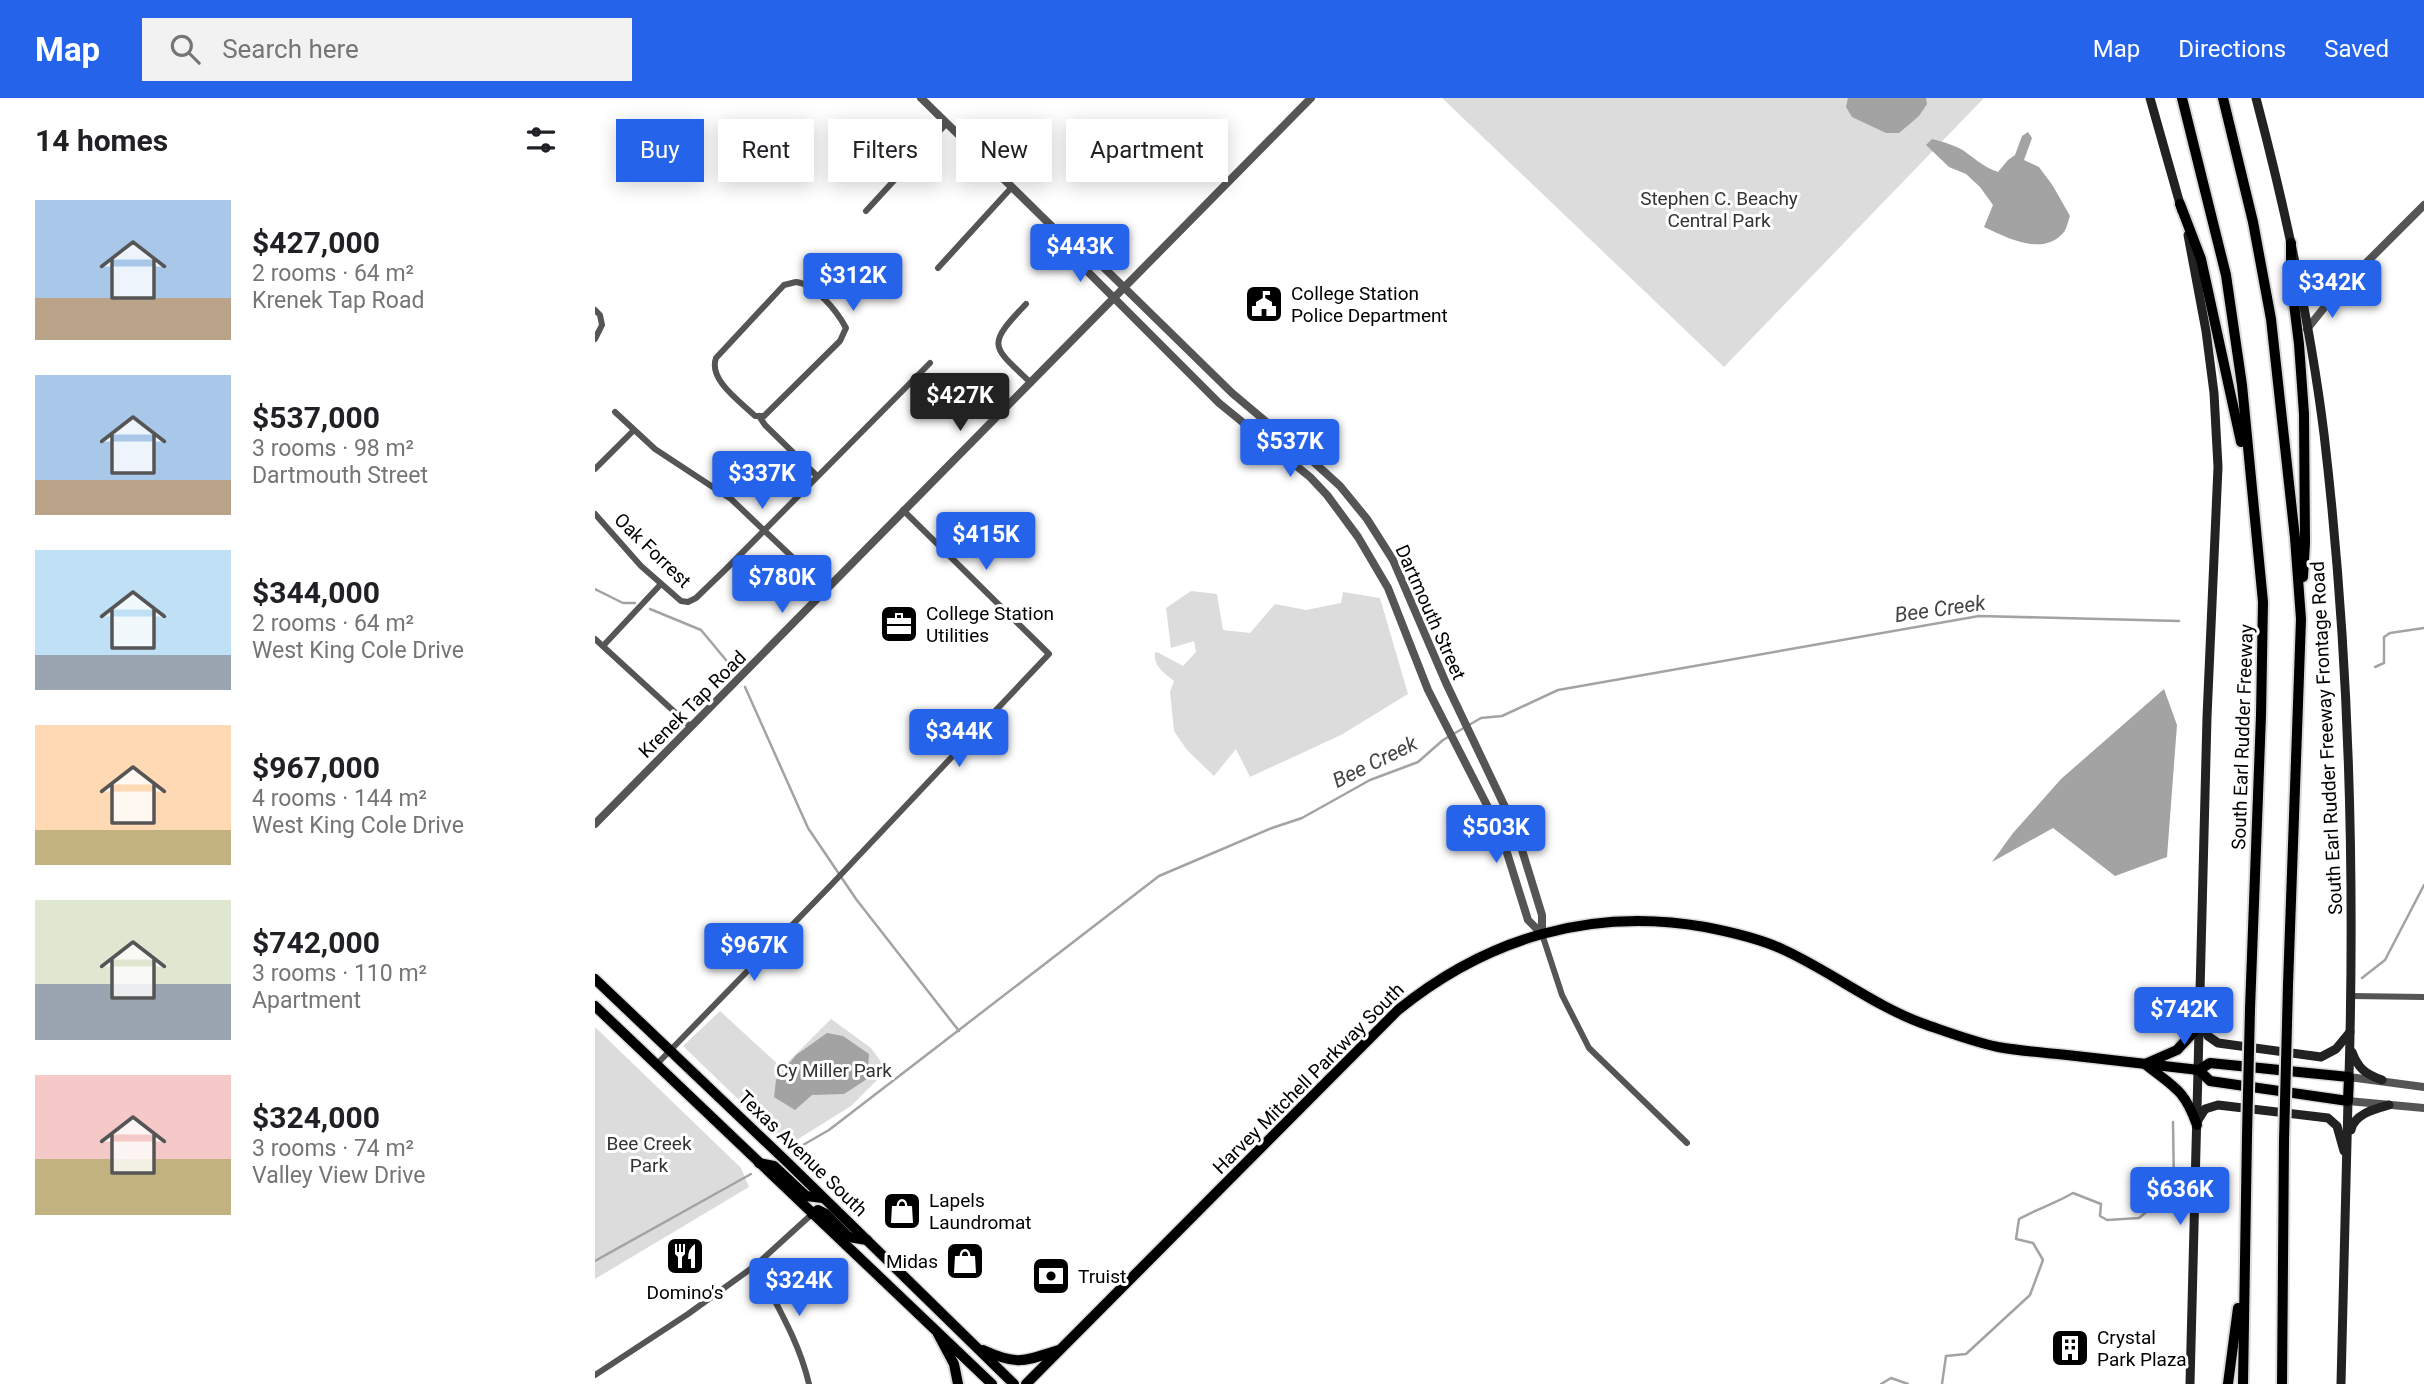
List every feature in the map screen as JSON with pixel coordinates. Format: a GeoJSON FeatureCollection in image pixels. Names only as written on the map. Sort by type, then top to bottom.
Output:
{"type":"FeatureCollection","features":[{"type":"Feature","properties":{"kind":"highway","name":"South Earl Rudder Freeway"},"geometry":{"type":"LineString","coordinates":[[2182,98],[2226,275],[2242,385],[2263,602],[2250,1009],[2243,1384]]}},
{"type":"Feature","properties":{"kind":"highway"},"geometry":{"type":"LineString","coordinates":[[2223,98],[2253,222],[2271,319],[2301,618]]}},
{"type":"Feature","properties":{"kind":"highway"},"geometry":{"type":"LineString","coordinates":[[2180,204],[2201,259],[2237,418],[2256,524]]}},
{"type":"Feature","properties":{"kind":"highway"},"geometry":{"type":"LineString","coordinates":[[2283,1382],[2288,985],[2305,543],[2304,414],[2291,280],[2291,243]]}},
{"type":"Feature","properties":{"kind":"highway"},"geometry":{"type":"LineString","coordinates":[[2228,1384],[2245,1260]]}},
{"type":"Feature","properties":{"kind":"highway"},"geometry":{"type":"LineString","coordinates":[[938,1334],[954,1364],[958,1384]]}},
{"type":"Feature","properties":{"kind":"main road"},"geometry":{"type":"LineString","coordinates":[[2150,98],[2180,204],[2206,331],[2214,393],[2218,467],[2207,717],[2190,1384]]}},
{"type":"Feature","properties":{"kind":"main road","name":"South Earl Rudder Freeway Frontage Road"},"geometry":{"type":"LineString","coordinates":[[2256,98],[2291,243],[2307,329],[2327,464],[2346,699],[2352,940],[2341,1384]]}},
{"type":"Feature","properties":{"kind":"main road","name":"Harvey Mitchell Parkway South"},"geometry":{"type":"LineString","coordinates":[[1026,1384],[1398,1010],[1455,969],[1487,952],[1565,927],[1619,921],[1656,921],[1716,929],[1779,947],[1905,1016],[1998,1047],[2199,1070],[2210,1063],[2349,1077]]}},
{"type":"Feature","properties":{"kind":"main road","name":"Texas Avenue South"},"geometry":{"type":"LineString","coordinates":[[595,979],[1014,1384]]}},
{"type":"Feature","properties":{"kind":"main road","name":"Texas Avenue South"},"geometry":{"type":"LineString","coordinates":[[595,1006],[992,1384]]}},
{"type":"Feature","properties":{"kind":"main road"},"geometry":{"type":"LineString","coordinates":[[2200,1021],[2208,1036],[2218,1043],[2321,1057],[2336,1049],[2350,1032]]}},
{"type":"Feature","properties":{"kind":"main road"},"geometry":{"type":"LineString","coordinates":[[2197,1122],[2182,1093],[2144,1064],[2177,1050],[2200,1021]]}},
{"type":"Feature","properties":{"kind":"main road"},"geometry":{"type":"LineString","coordinates":[[2350,1047],[2358,1068],[2369,1076],[2382,1080]]}},
{"type":"Feature","properties":{"kind":"main road","name":"Harvey Mitchell Parkway South"},"geometry":{"type":"LineString","coordinates":[[2199,1070],[2210,1081],[2349,1101]]}},
{"type":"Feature","properties":{"kind":"main road"},"geometry":{"type":"LineString","coordinates":[[2197,1122],[2205,1110],[2218,1105],[2328,1118],[2337,1126],[2347,1159]]}},
{"type":"Feature","properties":{"kind":"main road"},"geometry":{"type":"LineString","coordinates":[[2347,1146],[2352,1125],[2373,1109],[2389,1105]]}},
{"type":"Feature","properties":{"kind":"main road"},"geometry":{"type":"LineString","coordinates":[[759,1163],[774,1166],[806,1196],[823,1198]]}},
{"type":"Feature","properties":{"kind":"main road"},"geometry":{"type":"LineString","coordinates":[[811,1214],[818,1210],[826,1214],[849,1237],[868,1240]]}},
{"type":"Feature","properties":{"kind":"main road"},"geometry":{"type":"LineString","coordinates":[[977,1347],[1008,1361],[1018,1362],[1062,1348]]}},
{"type":"Feature","properties":{"kind":"street","name":"Dartmouth Street"},"geometry":{"type":"LineString","coordinates":[[921,98],[1076,250],[1085,268],[1219,403],[1291,461],[1327,495],[1378,567],[1429,690],[1503,840],[1528,920],[1542,934]]}},
{"type":"Feature","properties":{"kind":"street","name":"Krenek Tap Road"},"geometry":{"type":"LineString","coordinates":[[595,824],[1311,98]]}},
{"type":"Feature","properties":{"kind":"street"},"geometry":{"type":"LineString","coordinates":[[866,211],[946,124]]}},
{"type":"Feature","properties":{"kind":"street"},"geometry":{"type":"LineString","coordinates":[[938,268],[1012,187]]}},
{"type":"Feature","properties":{"kind":"street"},"geometry":{"type":"LineString","coordinates":[[2307,329],[2335,294],[2424,205]]}},
{"type":"Feature","properties":{"kind":"street","name":"Dartmouth Street"},"geometry":{"type":"LineString","coordinates":[[1076,250],[1095,259],[1232,393],[1340,486],[1367,519],[1393,560],[1445,683],[1518,838],[1542,915],[1542,934],[1562,995],[1589,1048],[1687,1143]]}},
{"type":"Feature","properties":{"kind":"street"},"geometry":{"type":"LineString","coordinates":[[759,416],[764,416],[840,341],[846,328],[840,317],[806,283],[784,285],[716,358],[713,366],[717,377],[816,475]]}},
{"type":"Feature","properties":{"kind":"street"},"geometry":{"type":"LineString","coordinates":[[2300,290],[2316,297],[2335,294]]}},
{"type":"Feature","properties":{"kind":"street"},"geometry":{"type":"LineString","coordinates":[[1026,304],[1001,331],[998,342],[999,353],[1031,383]]}},
{"type":"Feature","properties":{"kind":"street"},"geometry":{"type":"LineString","coordinates":[[595,310],[600,315],[602,325],[595,339]]}},
{"type":"Feature","properties":{"kind":"street","name":"Oak Forrest"},"geometry":{"type":"LineString","coordinates":[[595,514],[641,566],[681,601],[688,603],[930,363]]}},
{"type":"Feature","properties":{"kind":"street"},"geometry":{"type":"LineString","coordinates":[[615,412],[633,431],[669,459],[731,499],[827,590]]}},
{"type":"Feature","properties":{"kind":"street"},"geometry":{"type":"LineString","coordinates":[[595,469],[633,431]]}},
{"type":"Feature","properties":{"kind":"street"},"geometry":{"type":"LineString","coordinates":[[657,1064],[1049,654],[903,510]]}},
{"type":"Feature","properties":{"kind":"street"},"geometry":{"type":"LineString","coordinates":[[603,646],[661,584]]}},
{"type":"Feature","properties":{"kind":"street"},"geometry":{"type":"LineString","coordinates":[[595,639],[691,727]]}},
{"type":"Feature","properties":{"kind":"street"},"geometry":{"type":"LineString","coordinates":[[2351,996],[2424,997]]}},
{"type":"Feature","properties":{"kind":"street"},"geometry":{"type":"LineString","coordinates":[[2349,1077],[2424,1087]]}},
{"type":"Feature","properties":{"kind":"street"},"geometry":{"type":"LineString","coordinates":[[2349,1101],[2424,1108]]}},
{"type":"Feature","properties":{"kind":"street"},"geometry":{"type":"LineString","coordinates":[[595,1375],[756,1265],[811,1214]]}},
{"type":"Feature","properties":{"kind":"street"},"geometry":{"type":"LineString","coordinates":[[756,1265],[793,1334],[803,1358],[809,1384]]}},
{"type":"Feature","properties":{"kind":"green space","name":"Stephen C. Beachy Central Park"},"geometry":{"type":"Polygon","coordinates":[[[1442,98],[1984,98],[1724,367],[1442,98]]]}},
{"type":"Feature","properties":{"kind":"green space"},"geometry":{"type":"Polygon","coordinates":[[[1191,591],[1217,594],[1223,630],[1250,633],[1275,604],[1306,610],[1341,603],[1343,592],[1380,598],[1408,694],[1341,735],[1250,777],[1236,749],[1214,776],[1187,750],[1174,731],[1170,692],[1174,681],[1160,669],[1155,657],[1155,652],[1159,653],[1183,666],[1196,652],[1194,641],[1171,648],[1166,608],[1191,591]]]}},
{"type":"Feature","properties":{"kind":"green space","name":"Cy Miller Park"},"geometry":{"type":"Polygon","coordinates":[[[720,1011],[782,1068],[831,1019],[871,1048],[887,1070],[851,1106],[787,1146],[683,1046],[720,1011]]]}},
{"type":"Feature","properties":{"kind":"green space","name":"Bee Creek Park"},"geometry":{"type":"Polygon","coordinates":[[[595,1027],[741,1168],[749,1187],[595,1279],[595,1027]]]}},
{"type":"Feature","properties":{"kind":"shaded area"},"geometry":{"type":"Polygon","coordinates":[[[1848,98],[1926,98],[1927,104],[1919,116],[1899,133],[1886,133],[1852,117],[1846,107],[1848,98]]]}},
{"type":"Feature","properties":{"kind":"shaded area"},"geometry":{"type":"Polygon","coordinates":[[[2028,132],[2032,138],[2024,160],[2039,167],[2070,216],[2064,232],[2046,243],[2025,243],[1984,227],[1993,205],[1966,174],[1949,167],[1926,145],[1932,139],[1949,144],[1998,172],[2015,155],[2022,136],[2028,132]]]}},
{"type":"Feature","properties":{"kind":"shaded area"},"geometry":{"type":"Polygon","coordinates":[[[2164,689],[2177,725],[2167,857],[2115,876],[2053,828],[1992,862],[2013,833],[2061,779],[2164,689]]]}},
{"type":"Feature","properties":{"kind":"shaded area"},"geometry":{"type":"Polygon","coordinates":[[[827,1033],[843,1036],[869,1054],[867,1079],[844,1094],[812,1095],[795,1110],[774,1097],[776,1080],[796,1055],[827,1033]]]}},
{"type":"Feature","properties":{"kind":"waterway"},"geometry":{"type":"LineString","coordinates":[[595,589],[623,603],[635,603]]}},
{"type":"Feature","properties":{"kind":"waterway"},"geometry":{"type":"LineString","coordinates":[[650,609],[701,630],[736,672]]}},
{"type":"Feature","properties":{"kind":"waterway","name":"Bee Creek"},"geometry":{"type":"LineString","coordinates":[[796,1149],[829,1130],[1159,876],[1302,818],[1370,780],[1418,762],[1443,740],[1481,718],[1502,716],[1558,690],[1979,616],[2179,621]]}},
{"type":"Feature","properties":{"kind":"waterway","name":"Bee Creek"},"geometry":{"type":"LineString","coordinates":[[2375,667],[2384,663],[2384,637],[2390,633],[2424,628]]}},
{"type":"Feature","properties":{"kind":"waterway"},"geometry":{"type":"LineString","coordinates":[[745,687],[808,828],[856,899],[959,1031]]}},
{"type":"Feature","properties":{"kind":"waterway"},"geometry":{"type":"LineString","coordinates":[[2362,978],[2385,960],[2424,885]]}},
{"type":"Feature","properties":{"kind":"waterway"},"geometry":{"type":"LineString","coordinates":[[1942,1384],[1946,1356],[1966,1354],[2030,1295],[2043,1260],[2033,1243],[2016,1239],[2019,1219],[2073,1193],[2101,1204],[2100,1216],[2107,1220],[2139,1218],[2174,1189],[2173,1122]]}},
{"type":"Feature","properties":{"kind":"waterway","name":"Bee Creek"},"geometry":{"type":"LineString","coordinates":[[595,1261],[751,1174]]}},
{"type":"Feature","properties":{"kind":"waterway"},"geometry":{"type":"LineString","coordinates":[[1881,1384],[1891,1378],[1908,1384]]}},
{"type":"Feature","properties":{"kind":"place","name":"College Station Police Department"},"geometry":{"type":"Point","coordinates":[1264,304]}},
{"type":"Feature","properties":{"kind":"place","name":"College Station Utilities"},"geometry":{"type":"Point","coordinates":[899,624]}},
{"type":"Feature","properties":{"kind":"place","name":"Lapels Laundromat"},"geometry":{"type":"Point","coordinates":[902,1211]}},
{"type":"Feature","properties":{"kind":"place","name":"Domino's"},"geometry":{"type":"Point","coordinates":[685,1256]}},
{"type":"Feature","properties":{"kind":"place","name":"Midas"},"geometry":{"type":"Point","coordinates":[965,1261]}},
{"type":"Feature","properties":{"kind":"place","name":"Truist"},"geometry":{"type":"Point","coordinates":[1051,1276]}},
{"type":"Feature","properties":{"kind":"place","name":"Crystal Park Plaza"},"geometry":{"type":"Point","coordinates":[2070,1348]}}]}
